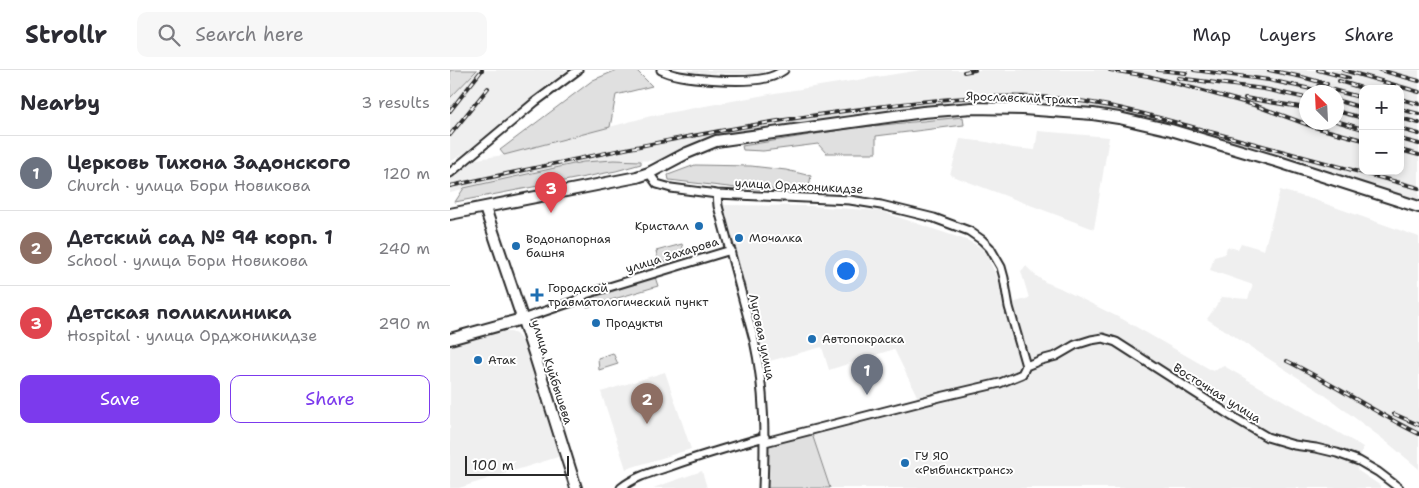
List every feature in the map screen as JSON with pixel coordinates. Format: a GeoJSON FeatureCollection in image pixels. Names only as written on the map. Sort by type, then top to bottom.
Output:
{"type":"FeatureCollection","features":[{"type":"Feature","properties":{"kind":"street"},"geometry":{"type":"LineString","coordinates":[[450,173],[528,108],[578,70]]}},
{"type":"Feature","properties":{"kind":"street"},"geometry":{"type":"LineString","coordinates":[[661,70],[685,77],[731,80],[765,79],[776,76],[784,70]]}},
{"type":"Feature","properties":{"kind":"street","name":"Ярославский тракт"},"geometry":{"type":"LineString","coordinates":[[485,208],[649,173],[716,140],[922,112],[972,108],[1023,109],[1093,114],[1127,120],[1171,130],[1279,162],[1419,207]]}},
{"type":"Feature","properties":{"kind":"street","name":"улица Орджоникидзе"},"geometry":{"type":"LineString","coordinates":[[649,173],[657,184],[671,188],[717,194],[850,200],[881,205],[934,218],[969,231],[990,248],[1001,267],[1009,307],[1026,366]]}},
{"type":"Feature","properties":{"kind":"street","name":"Луговая улица"},"geometry":{"type":"LineString","coordinates":[[717,194],[718,206],[731,250],[757,356],[764,411],[763,488]]}},
{"type":"Feature","properties":{"kind":"street"},"geometry":{"type":"LineString","coordinates":[[450,214],[485,208]]}},
{"type":"Feature","properties":{"kind":"street","name":"улица Куйбышева"},"geometry":{"type":"LineString","coordinates":[[485,208],[576,488]]}},
{"type":"Feature","properties":{"kind":"street","name":"улица Захарова"},"geometry":{"type":"LineString","coordinates":[[450,340],[522,319],[575,301],[586,294],[731,250]]}},
{"type":"Feature","properties":{"kind":"street","name":"Восточная улица"},"geometry":{"type":"LineString","coordinates":[[1026,366],[1056,356],[1075,345],[1091,340],[1103,338],[1116,342],[1267,437],[1294,445],[1337,453],[1359,461],[1378,472],[1399,488]]}},
{"type":"Feature","properties":{"kind":"street"},"geometry":{"type":"LineString","coordinates":[[621,488],[631,480],[699,456],[940,396],[1000,383],[1022,374],[1026,366]]}},
{"type":"Feature","properties":{"kind":"shaded area"},"geometry":{"type":"Polygon","coordinates":[[[450,70],[477,70],[450,98],[450,70]]]}},
{"type":"Feature","properties":{"kind":"shaded area"},"geometry":{"type":"Polygon","coordinates":[[[477,70],[567,70],[463,154],[450,162],[450,98],[477,70]]]}},
{"type":"Feature","properties":{"kind":"shaded area"},"geometry":{"type":"Polygon","coordinates":[[[617,70],[636,70],[652,86],[616,95],[610,127],[504,155],[500,150],[593,80],[617,70]]]}},
{"type":"Feature","properties":{"kind":"shaded area"},"geometry":{"type":"Polygon","coordinates":[[[680,70],[764,70],[764,72],[760,75],[685,72],[680,70]]]}},
{"type":"Feature","properties":{"kind":"shaded area"},"geometry":{"type":"Polygon","coordinates":[[[921,70],[1419,70],[1419,203],[1150,120],[996,104],[774,129],[663,161],[614,160],[583,162],[450,193],[450,163],[504,155],[651,116],[775,93],[921,70]]]}},
{"type":"Feature","properties":{"kind":"shaded area"},"geometry":{"type":"Polygon","coordinates":[[[963,117],[964,125],[876,136],[876,153],[826,153],[818,144],[763,151],[743,150],[742,146],[853,128],[963,117]]]}},
{"type":"Feature","properties":{"kind":"shaded area"},"geometry":{"type":"Polygon","coordinates":[[[1038,131],[1109,137],[1094,229],[950,175],[960,139],[1035,150],[1038,131]]]}},
{"type":"Feature","properties":{"kind":"shaded area"},"geometry":{"type":"Polygon","coordinates":[[[641,161],[641,164],[616,171],[455,202],[464,188],[583,162],[641,161]]]}},
{"type":"Feature","properties":{"kind":"shaded area"},"geometry":{"type":"Polygon","coordinates":[[[695,165],[751,166],[786,170],[811,176],[809,186],[792,190],[737,188],[669,180],[668,175],[695,165]]]}},
{"type":"Feature","properties":{"kind":"shaded area"},"geometry":{"type":"Polygon","coordinates":[[[1280,190],[1315,200],[1419,237],[1419,469],[1322,393],[1207,319],[1222,297],[1248,299],[1253,285],[1210,270],[1214,257],[1225,254],[1227,247],[1238,249],[1241,243],[1264,250],[1280,190]]]}},
{"type":"Feature","properties":{"kind":"shaded area"},"geometry":{"type":"Polygon","coordinates":[[[721,205],[810,206],[880,211],[969,241],[981,248],[987,256],[998,279],[1003,306],[1029,298],[1021,271],[1026,266],[1045,282],[1124,320],[1213,371],[1224,366],[1363,447],[1357,470],[1381,486],[1381,488],[830,488],[812,436],[938,403],[935,394],[918,398],[894,349],[829,370],[822,347],[762,363],[721,205]]]}},
{"type":"Feature","properties":{"kind":"shaded area"},"geometry":{"type":"Polygon","coordinates":[[[682,244],[685,256],[659,263],[656,251],[682,244]]]}},
{"type":"Feature","properties":{"kind":"shaded area"},"geometry":{"type":"Polygon","coordinates":[[[655,277],[658,286],[587,307],[585,298],[655,277]]]}},
{"type":"Feature","properties":{"kind":"shaded area"},"geometry":{"type":"Polygon","coordinates":[[[503,332],[516,334],[525,344],[561,456],[459,488],[450,488],[450,345],[503,332]]]}},
{"type":"Feature","properties":{"kind":"shaded area"},"geometry":{"type":"Polygon","coordinates":[[[613,353],[618,364],[599,370],[598,358],[613,353]]]}},
{"type":"Feature","properties":{"kind":"shaded area"},"geometry":{"type":"Polygon","coordinates":[[[665,372],[691,449],[626,469],[601,392],[665,372]]]}},
{"type":"Feature","properties":{"kind":"shaded area"},"geometry":{"type":"Polygon","coordinates":[[[812,434],[830,488],[766,488],[769,445],[812,434]]]}},
{"type":"Feature","properties":{"kind":"shaded area"},"geometry":{"type":"Polygon","coordinates":[[[702,471],[707,488],[653,488],[702,471]]]}},
{"type":"Feature","properties":{"kind":"railway"},"geometry":{"type":"LineString","coordinates":[[450,111],[482,70]]}},
{"type":"Feature","properties":{"kind":"railway"},"geometry":{"type":"LineString","coordinates":[[964,72],[975,70]]}},
{"type":"Feature","properties":{"kind":"railway"},"geometry":{"type":"LineString","coordinates":[[1110,70],[1148,76],[1254,105],[1314,127],[1359,139]]}},
{"type":"Feature","properties":{"kind":"railway"},"geometry":{"type":"LineString","coordinates":[[1158,70],[1186,73]]}},
{"type":"Feature","properties":{"kind":"railway"},"geometry":{"type":"LineString","coordinates":[[1194,70],[1269,80],[1299,86]]}},
{"type":"Feature","properties":{"kind":"railway"},"geometry":{"type":"LineString","coordinates":[[1269,70],[1327,84]]}},
{"type":"Feature","properties":{"kind":"railway"},"geometry":{"type":"LineString","coordinates":[[1318,70],[1349,78]]}},
{"type":"Feature","properties":{"kind":"railway"},"geometry":{"type":"LineString","coordinates":[[1343,70],[1419,92]]}},
{"type":"Feature","properties":{"kind":"railway"},"geometry":{"type":"LineString","coordinates":[[1380,70],[1419,81]]}},
{"type":"Feature","properties":{"kind":"railway"},"geometry":{"type":"LineString","coordinates":[[1178,78],[1264,89],[1299,96]]}},
{"type":"Feature","properties":{"kind":"railway"},"geometry":{"type":"LineString","coordinates":[[1339,81],[1359,87]]}},
{"type":"Feature","properties":{"kind":"railway"},"geometry":{"type":"LineString","coordinates":[[450,135],[488,88]]}},
{"type":"Feature","properties":{"kind":"railway"},"geometry":{"type":"LineString","coordinates":[[1344,93],[1359,97]]}},
{"type":"Feature","properties":{"kind":"railway"},"geometry":{"type":"LineString","coordinates":[[450,186],[647,145],[795,118],[959,98],[1044,97],[1128,110],[1419,188]]}},
{"type":"Feature","properties":{"kind":"railway"},"geometry":{"type":"LineString","coordinates":[[1245,98],[1299,107]]}},
{"type":"Feature","properties":{"kind":"railway"},"geometry":{"type":"LineString","coordinates":[[1404,100],[1419,104]]}},
{"type":"Feature","properties":{"kind":"railway"},"geometry":{"type":"LineString","coordinates":[[1344,102],[1359,107]]}},
{"type":"Feature","properties":{"kind":"railway"},"geometry":{"type":"LineString","coordinates":[[1404,110],[1419,114]]}},
{"type":"Feature","properties":{"kind":"railway"},"geometry":{"type":"LineString","coordinates":[[1344,113],[1359,117]]}},
{"type":"Feature","properties":{"kind":"railway"},"geometry":{"type":"LineString","coordinates":[[1404,119],[1419,123]]}},
{"type":"Feature","properties":{"kind":"railway"},"geometry":{"type":"LineString","coordinates":[[1344,123],[1359,128]]}},
{"type":"Feature","properties":{"kind":"railway"},"geometry":{"type":"LineString","coordinates":[[1404,130],[1419,134]]}},
{"type":"Feature","properties":{"kind":"railway"},"geometry":{"type":"LineString","coordinates":[[1404,140],[1419,144]]}},
{"type":"Feature","properties":{"kind":"railway"},"geometry":{"type":"LineString","coordinates":[[1404,151],[1419,155]]}},
{"type":"Feature","properties":{"kind":"railway"},"geometry":{"type":"LineString","coordinates":[[1287,361],[1419,434]]}},
{"type":"Feature","properties":{"kind":"railway"},"geometry":{"type":"LineString","coordinates":[[1394,414],[1419,425]]}},
{"type":"Feature","properties":{"kind":"place","name":"Детская поликлиника"},"geometry":{"type":"Point","coordinates":[551,213]}},
{"type":"Feature","properties":{"kind":"place","name":"Кристалл"},"geometry":{"type":"Point","coordinates":[699,226]}},
{"type":"Feature","properties":{"kind":"place","name":"Мочалка"},"geometry":{"type":"Point","coordinates":[739,238]}},
{"type":"Feature","properties":{"kind":"place","name":"Водонапорная башня"},"geometry":{"type":"Point","coordinates":[516,246]}},
{"type":"Feature","properties":{"kind":"place","name":"Городской травматологический пункт"},"geometry":{"type":"Point","coordinates":[537,295]}},
{"type":"Feature","properties":{"kind":"place","name":"Продукты"},"geometry":{"type":"Point","coordinates":[596,323]}},
{"type":"Feature","properties":{"kind":"place","name":"Автопокраска"},"geometry":{"type":"Point","coordinates":[812,339]}},
{"type":"Feature","properties":{"kind":"place","name":"Атак"},"geometry":{"type":"Point","coordinates":[478,360]}},
{"type":"Feature","properties":{"kind":"place","name":"Церковь Тихона Задонского"},"geometry":{"type":"Point","coordinates":[867,395]}},
{"type":"Feature","properties":{"kind":"place","name":"Детский сад № 94 корп. 1"},"geometry":{"type":"Point","coordinates":[647,424]}},
{"type":"Feature","properties":{"kind":"place","name":"ГУ ЯО «Рыбинсктранс»"},"geometry":{"type":"Point","coordinates":[905,463]}}]}
